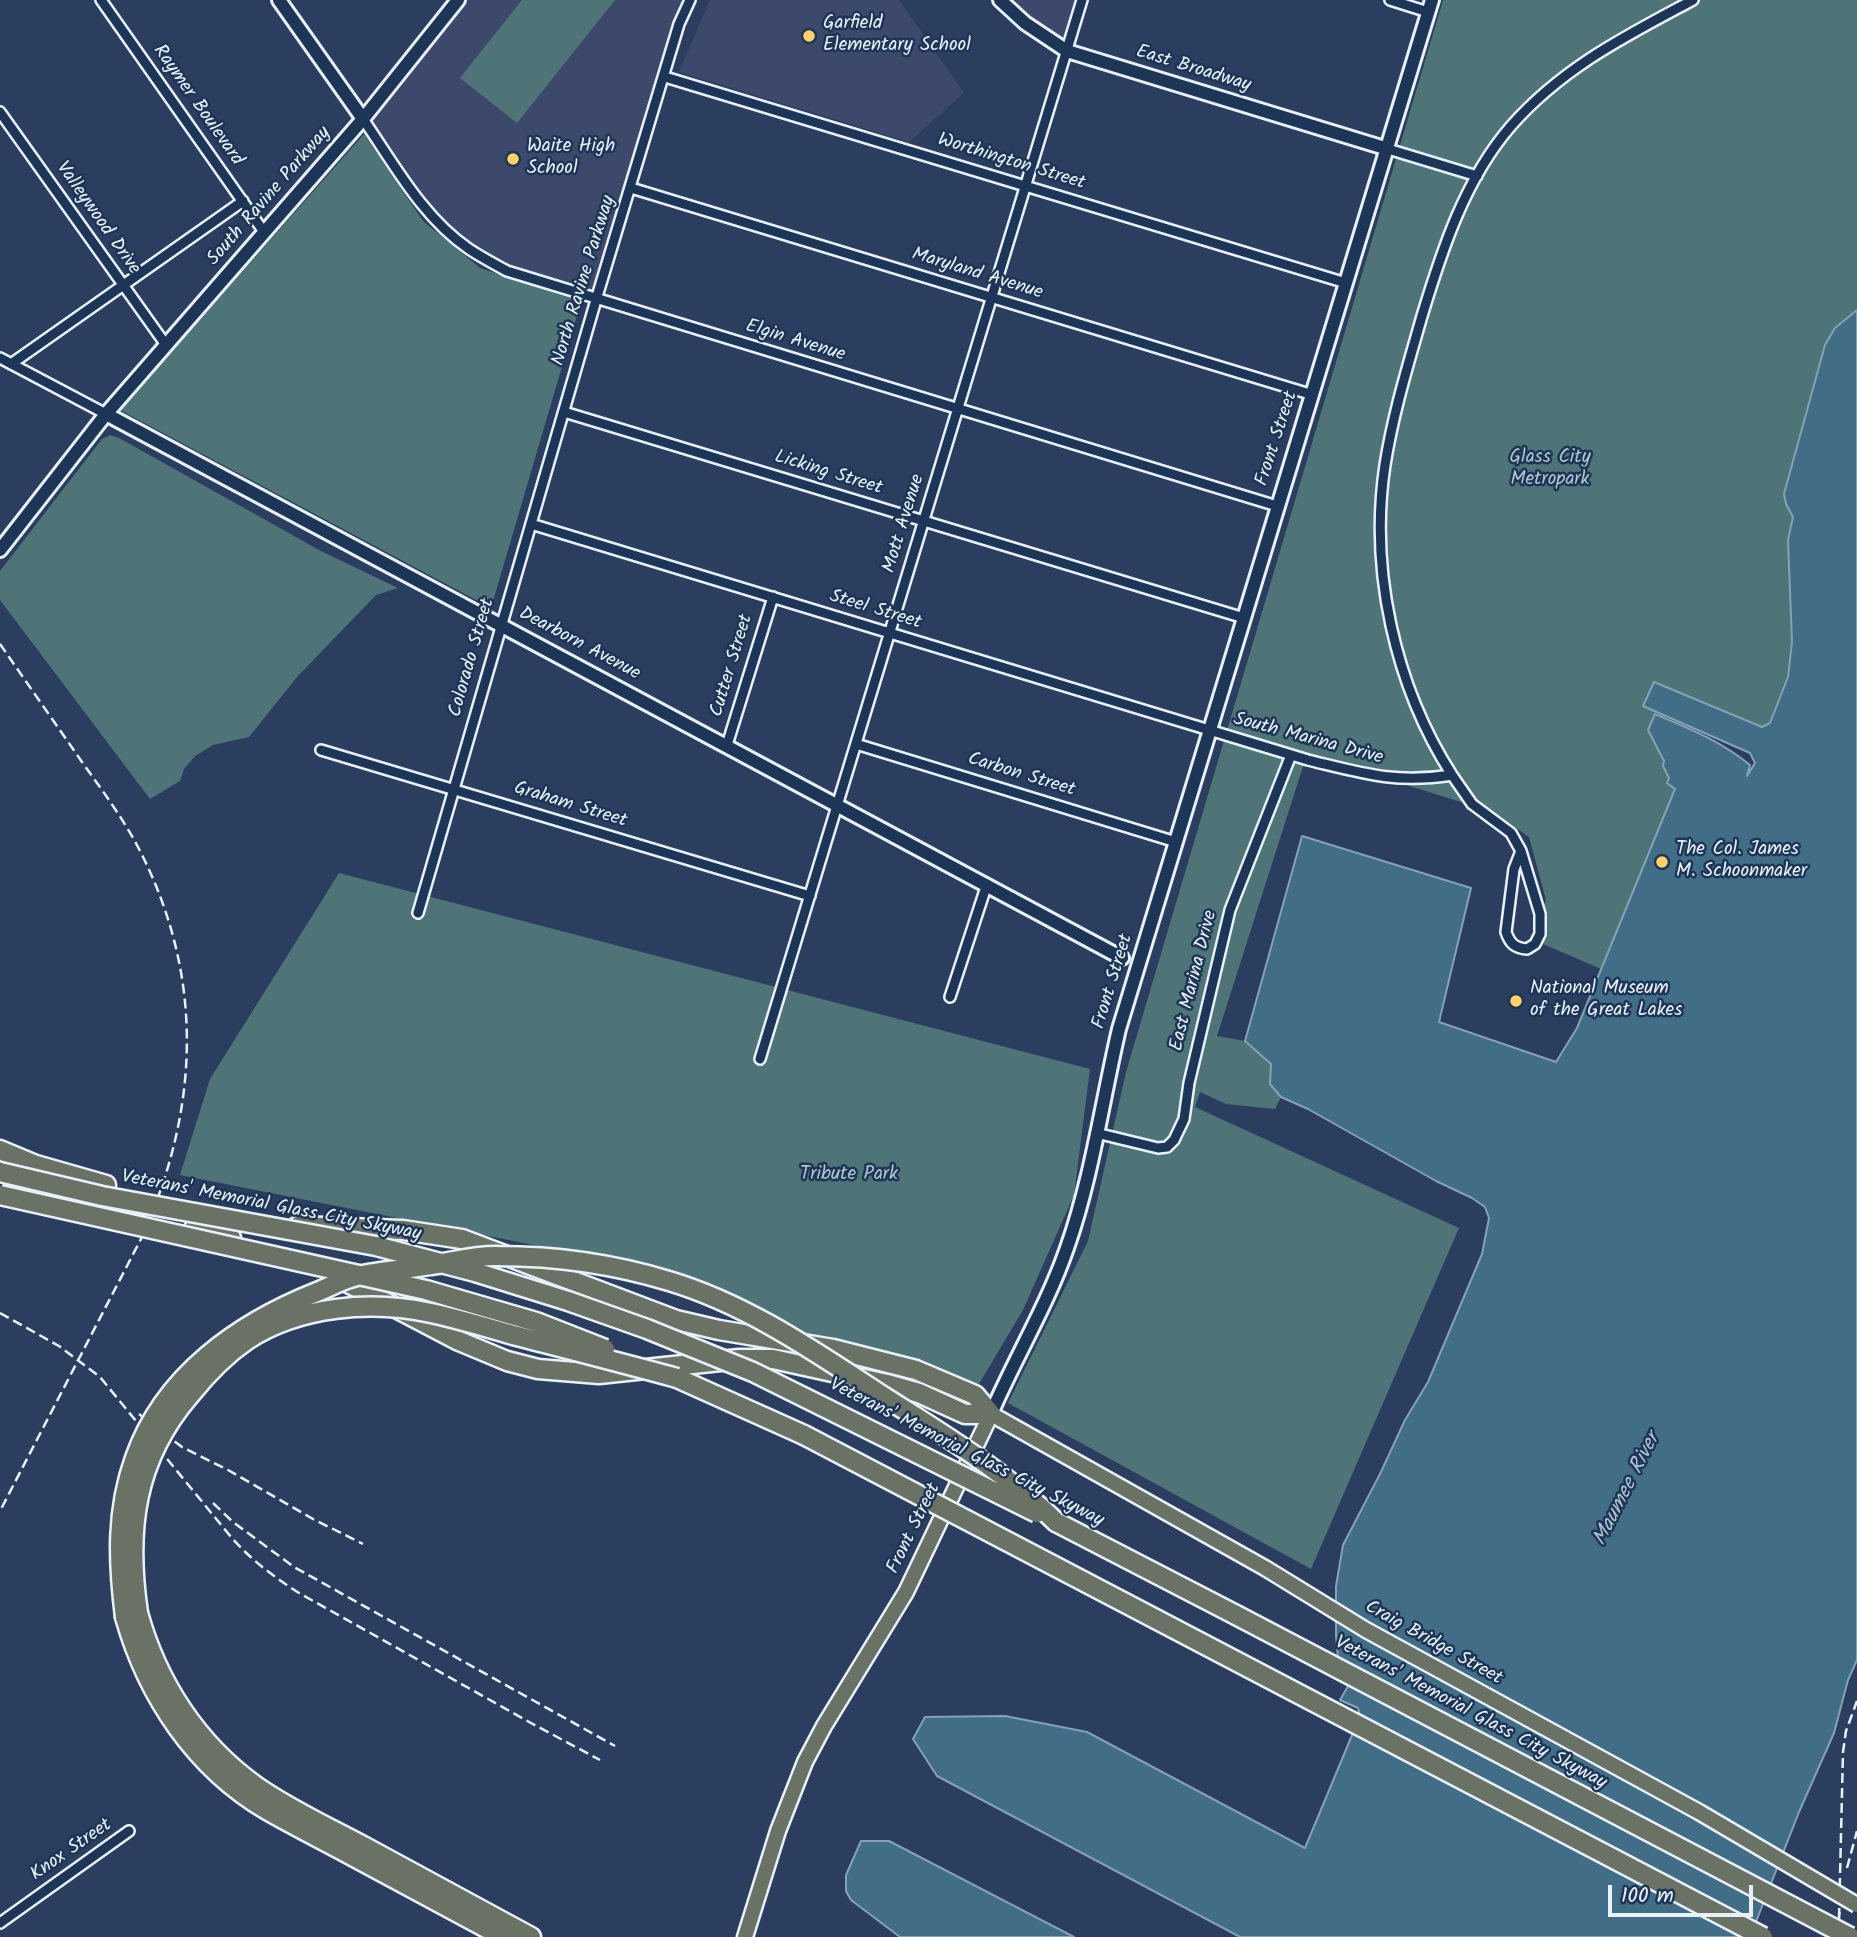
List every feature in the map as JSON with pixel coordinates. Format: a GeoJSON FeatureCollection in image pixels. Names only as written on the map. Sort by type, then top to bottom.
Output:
{"type":"FeatureCollection","features":[{"type":"Feature","properties":{"kind":"highway"},"geometry":{"type":"LineString","coordinates":[[0,1150],[36,1165],[106,1185],[293,1225],[403,1230],[462,1239],[676,1320],[833,1349],[916,1370],[975,1395],[991,1414]]}},
{"type":"Feature","properties":{"kind":"highway","name":"Veterans' Memorial Glass City Skyway"},"geometry":{"type":"LineString","coordinates":[[0,1172],[102,1196],[376,1246],[475,1272],[647,1329],[753,1372],[1056,1522],[1850,1937]]}},
{"type":"Feature","properties":{"kind":"highway"},"geometry":{"type":"LineString","coordinates":[[0,1195],[426,1290],[536,1322],[677,1378],[804,1434],[1129,1607],[1763,1937]]}},
{"type":"Feature","properties":{"kind":"highway"},"geometry":{"type":"LineString","coordinates":[[0,1200],[121,1216],[194,1229],[277,1249],[297,1256],[459,1341],[507,1361],[538,1369],[599,1374],[739,1359],[773,1359],[903,1388],[965,1413],[991,1414]]}},
{"type":"Feature","properties":{"kind":"highway"},"geometry":{"type":"LineString","coordinates":[[503,1937],[266,1810],[219,1774],[189,1743],[163,1707],[144,1670],[118,1539],[123,1502],[135,1457],[158,1410],[189,1371],[232,1335],[288,1303],[354,1277],[494,1255],[561,1258],[623,1269],[671,1282],[726,1302],[778,1328],[917,1418],[1031,1497],[1056,1522]]}},
{"type":"Feature","properties":{"kind":"highway"},"geometry":{"type":"LineString","coordinates":[[531,1937],[281,1802],[240,1774],[200,1734],[177,1703],[131,1615],[132,1535],[138,1495],[148,1462],[174,1413],[208,1373],[247,1340],[288,1319],[334,1309],[372,1307],[428,1313],[677,1378]]}},
{"type":"Feature","properties":{"kind":"main road","name":"Craig Bridge Street"},"geometry":{"type":"LineString","coordinates":[[991,1414],[1265,1568],[1366,1630],[1739,1834],[1857,1905]]}},
{"type":"Feature","properties":{"kind":"main road","name":"Front Street"},"geometry":{"type":"LineString","coordinates":[[745,1937],[778,1831],[805,1762],[906,1592],[991,1414]]}},
{"type":"Feature","properties":{"kind":"street","name":"Raymer Boulevard"},"geometry":{"type":"LineString","coordinates":[[101,0],[264,232]]}},
{"type":"Feature","properties":{"kind":"street"},"geometry":{"type":"LineString","coordinates":[[279,0],[363,119]]}},
{"type":"Feature","properties":{"kind":"street","name":"South Ravine Parkway"},"geometry":{"type":"LineString","coordinates":[[0,550],[106,414],[363,119],[458,0]]}},
{"type":"Feature","properties":{"kind":"street","name":"North Ravine Parkway"},"geometry":{"type":"LineString","coordinates":[[564,412],[680,24],[690,0]]}},
{"type":"Feature","properties":{"kind":"street","name":"East Broadway"},"geometry":{"type":"LineString","coordinates":[[1000,0],[1025,23],[1067,51],[1388,149]]}},
{"type":"Feature","properties":{"kind":"street","name":"Mott Avenue"},"geometry":{"type":"LineString","coordinates":[[760,1059],[1082,0]]}},
{"type":"Feature","properties":{"kind":"street"},"geometry":{"type":"LineString","coordinates":[[1390,0],[1430,6]]}},
{"type":"Feature","properties":{"kind":"street"},"geometry":{"type":"LineString","coordinates":[[1521,851],[1514,869],[1506,932],[1509,942],[1517,948],[1527,949],[1535,944],[1540,934],[1540,914],[1521,851],[1511,833],[1472,804],[1443,761],[1408,684],[1393,633],[1382,563],[1381,531],[1385,467],[1400,392],[1435,272],[1467,192],[1493,149],[1532,103],[1558,80],[1603,49],[1693,0]]}},
{"type":"Feature","properties":{"kind":"street","name":"Front Street"},"geometry":{"type":"LineString","coordinates":[[991,1414],[1053,1284],[1086,1188],[1119,1028],[1430,6]]}},
{"type":"Feature","properties":{"kind":"street","name":"Worthington Street"},"geometry":{"type":"LineString","coordinates":[[665,77],[1346,283]]}},
{"type":"Feature","properties":{"kind":"street","name":"Valleywood Drive"},"geometry":{"type":"LineString","coordinates":[[0,112],[166,345]]}},
{"type":"Feature","properties":{"kind":"street","name":"Elgin Avenue"},"geometry":{"type":"LineString","coordinates":[[363,119],[438,222],[469,249],[507,271],[1277,506]]}},
{"type":"Feature","properties":{"kind":"street"},"geometry":{"type":"LineString","coordinates":[[1388,149],[1477,176]]}},
{"type":"Feature","properties":{"kind":"street","name":"Maryland Avenue"},"geometry":{"type":"LineString","coordinates":[[631,188],[1313,395]]}},
{"type":"Feature","properties":{"kind":"street"},"geometry":{"type":"LineString","coordinates":[[11,364],[243,201]]}},
{"type":"Feature","properties":{"kind":"street","name":"Dearborn Avenue"},"geometry":{"type":"LineString","coordinates":[[0,358],[1139,967]]}},
{"type":"Feature","properties":{"kind":"street","name":"Licking Street"},"geometry":{"type":"LineString","coordinates":[[564,412],[1244,618]]}},
{"type":"Feature","properties":{"kind":"street","name":"Colorado Street"},"geometry":{"type":"LineString","coordinates":[[418,913],[564,412]]}},
{"type":"Feature","properties":{"kind":"street","name":"Steel Street"},"geometry":{"type":"LineString","coordinates":[[531,524],[1209,730]]}},
{"type":"Feature","properties":{"kind":"street","name":"Cutter Street"},"geometry":{"type":"LineString","coordinates":[[727,745],[773,597]]}},
{"type":"Feature","properties":{"kind":"street","name":"South Marina Drive"},"geometry":{"type":"LineString","coordinates":[[1209,730],[1290,755],[1383,778],[1422,780],[1452,775]]}},
{"type":"Feature","properties":{"kind":"street","name":"Carbon Street"},"geometry":{"type":"LineString","coordinates":[[856,744],[1176,842]]}},
{"type":"Feature","properties":{"kind":"street","name":"Graham Street"},"geometry":{"type":"LineString","coordinates":[[321,750],[810,896]]}},
{"type":"Feature","properties":{"kind":"street","name":"East Marina Drive"},"geometry":{"type":"LineString","coordinates":[[1096,1133],[1158,1148],[1167,1147],[1174,1140],[1184,1119],[1191,1073],[1230,910],[1290,755]]}},
{"type":"Feature","properties":{"kind":"street"},"geometry":{"type":"LineString","coordinates":[[950,997],[987,884]]}},
{"type":"Feature","properties":{"kind":"street","name":"Knox Street"},"geometry":{"type":"LineString","coordinates":[[0,1923],[130,1831]]}},
{"type":"Feature","properties":{"kind":"shaded area","name":"Waite High School"},"geometry":{"type":"Polygon","coordinates":[[[458,0],[683,0],[679,6],[596,300],[507,271],[438,222],[363,119],[458,0]]]}},
{"type":"Feature","properties":{"kind":"shaded area","name":"Garfield Elementary School"},"geometry":{"type":"Polygon","coordinates":[[[710,0],[899,0],[964,93],[909,142],[679,72],[710,0]]]}},
{"type":"Feature","properties":{"kind":"shaded area"},"geometry":{"type":"Polygon","coordinates":[[[1013,0],[1076,0],[1063,41],[1020,10],[1013,0]]]}},
{"type":"Feature","properties":{"kind":"green space"},"geometry":{"type":"Polygon","coordinates":[[[522,0],[615,0],[517,123],[460,78],[522,0]]]}},
{"type":"Feature","properties":{"kind":"green space","name":"Glass City Metropark"},"geometry":{"type":"Polygon","coordinates":[[[1443,0],[1857,0],[1857,310],[1835,328],[1786,504],[1793,517],[1788,540],[1792,642],[1788,677],[1770,723],[1763,727],[1654,682],[1643,706],[1656,712],[1648,730],[1676,789],[1601,969],[1543,944],[1547,927],[1542,909],[1546,900],[1529,837],[1493,812],[1307,754],[1217,1036],[1245,1041],[1271,1064],[1270,1084],[1281,1097],[1275,1109],[1226,1104],[1200,1092],[1195,1107],[1459,1228],[1311,1569],[1008,1403],[1088,1241],[1126,1072],[1443,0]]]}},
{"type":"Feature","properties":{"kind":"green space"},"geometry":{"type":"Polygon","coordinates":[[[364,134],[423,221],[480,268],[581,302],[491,608],[120,410],[364,134]]]}},
{"type":"Feature","properties":{"kind":"green space"},"geometry":{"type":"Polygon","coordinates":[[[110,435],[321,551],[398,588],[376,595],[297,677],[249,737],[213,745],[195,756],[184,769],[180,781],[150,799],[0,600],[0,571],[102,439],[110,435]]]}},
{"type":"Feature","properties":{"kind":"green space","name":"Tribute Park"},"geometry":{"type":"Polygon","coordinates":[[[339,873],[1090,1069],[1074,1195],[1023,1310],[979,1384],[855,1345],[797,1334],[665,1271],[180,1175],[210,1079],[339,873]]]}},
{"type":"Feature","properties":{"kind":"water","name":"Maumee River"},"geometry":{"type":"Polygon","coordinates":[[[1857,310],[1857,1660],[1848,1680],[1834,1733],[1799,1812],[1750,1937],[1240,1937],[937,1776],[913,1739],[925,1717],[1005,1716],[1087,1732],[1305,1848],[1360,1716],[1358,1708],[1340,1700],[1351,1681],[1339,1669],[1336,1636],[1336,1586],[1343,1545],[1405,1420],[1428,1382],[1482,1254],[1489,1218],[1485,1207],[1472,1198],[1281,1097],[1270,1084],[1271,1064],[1245,1041],[1302,836],[1471,888],[1439,1022],[1556,1062],[1577,1028],[1675,789],[1667,783],[1669,778],[1663,766],[1664,761],[1648,730],[1655,714],[1728,749],[1750,765],[1747,776],[1755,763],[1750,753],[1643,706],[1654,682],[1762,727],[1770,723],[1788,677],[1792,642],[1788,540],[1793,517],[1784,494],[1825,345],[1835,328],[1857,310]]]}},
{"type":"Feature","properties":{"kind":"water"},"geometry":{"type":"Polygon","coordinates":[[[861,1841],[889,1841],[1074,1937],[900,1937],[851,1900],[846,1891],[846,1875],[861,1841]]]}},
{"type":"Feature","properties":{"kind":"railway"},"geometry":{"type":"LineString","coordinates":[[0,644],[138,847],[160,895],[175,944],[184,993],[187,1042],[184,1090],[175,1139],[161,1188],[142,1237],[0,1511]]}},
{"type":"Feature","properties":{"kind":"railway"},"geometry":{"type":"LineString","coordinates":[[0,1313],[59,1346],[100,1377],[231,1537],[272,1574],[299,1593],[600,1760]]}},
{"type":"Feature","properties":{"kind":"railway"},"geometry":{"type":"LineString","coordinates":[[139,1414],[182,1447],[363,1544]]}},
{"type":"Feature","properties":{"kind":"railway"},"geometry":{"type":"LineString","coordinates":[[213,1503],[233,1522],[294,1567],[615,1746]]}},
{"type":"Feature","properties":{"kind":"railway"},"geometry":{"type":"LineString","coordinates":[[1839,1918],[1843,1752],[1846,1731],[1857,1701]]}},
{"type":"Feature","properties":{"kind":"railway"},"geometry":{"type":"LineString","coordinates":[[1847,1868],[1857,1831]]}},
{"type":"Feature","properties":{"kind":"railway"},"geometry":{"type":"LineString","coordinates":[[1837,1937],[1840,1909]]}},
{"type":"Feature","properties":{"kind":"place","name":"Garfield Elementary School"},"geometry":{"type":"Point","coordinates":[809,36]}},
{"type":"Feature","properties":{"kind":"place","name":"Waite High School"},"geometry":{"type":"Point","coordinates":[513,159]}},
{"type":"Feature","properties":{"kind":"place","name":"The Col. James M. Schoonmaker"},"geometry":{"type":"Point","coordinates":[1662,862]}},
{"type":"Feature","properties":{"kind":"place","name":"National Museum of the Great Lakes"},"geometry":{"type":"Point","coordinates":[1516,1001]}}]}
